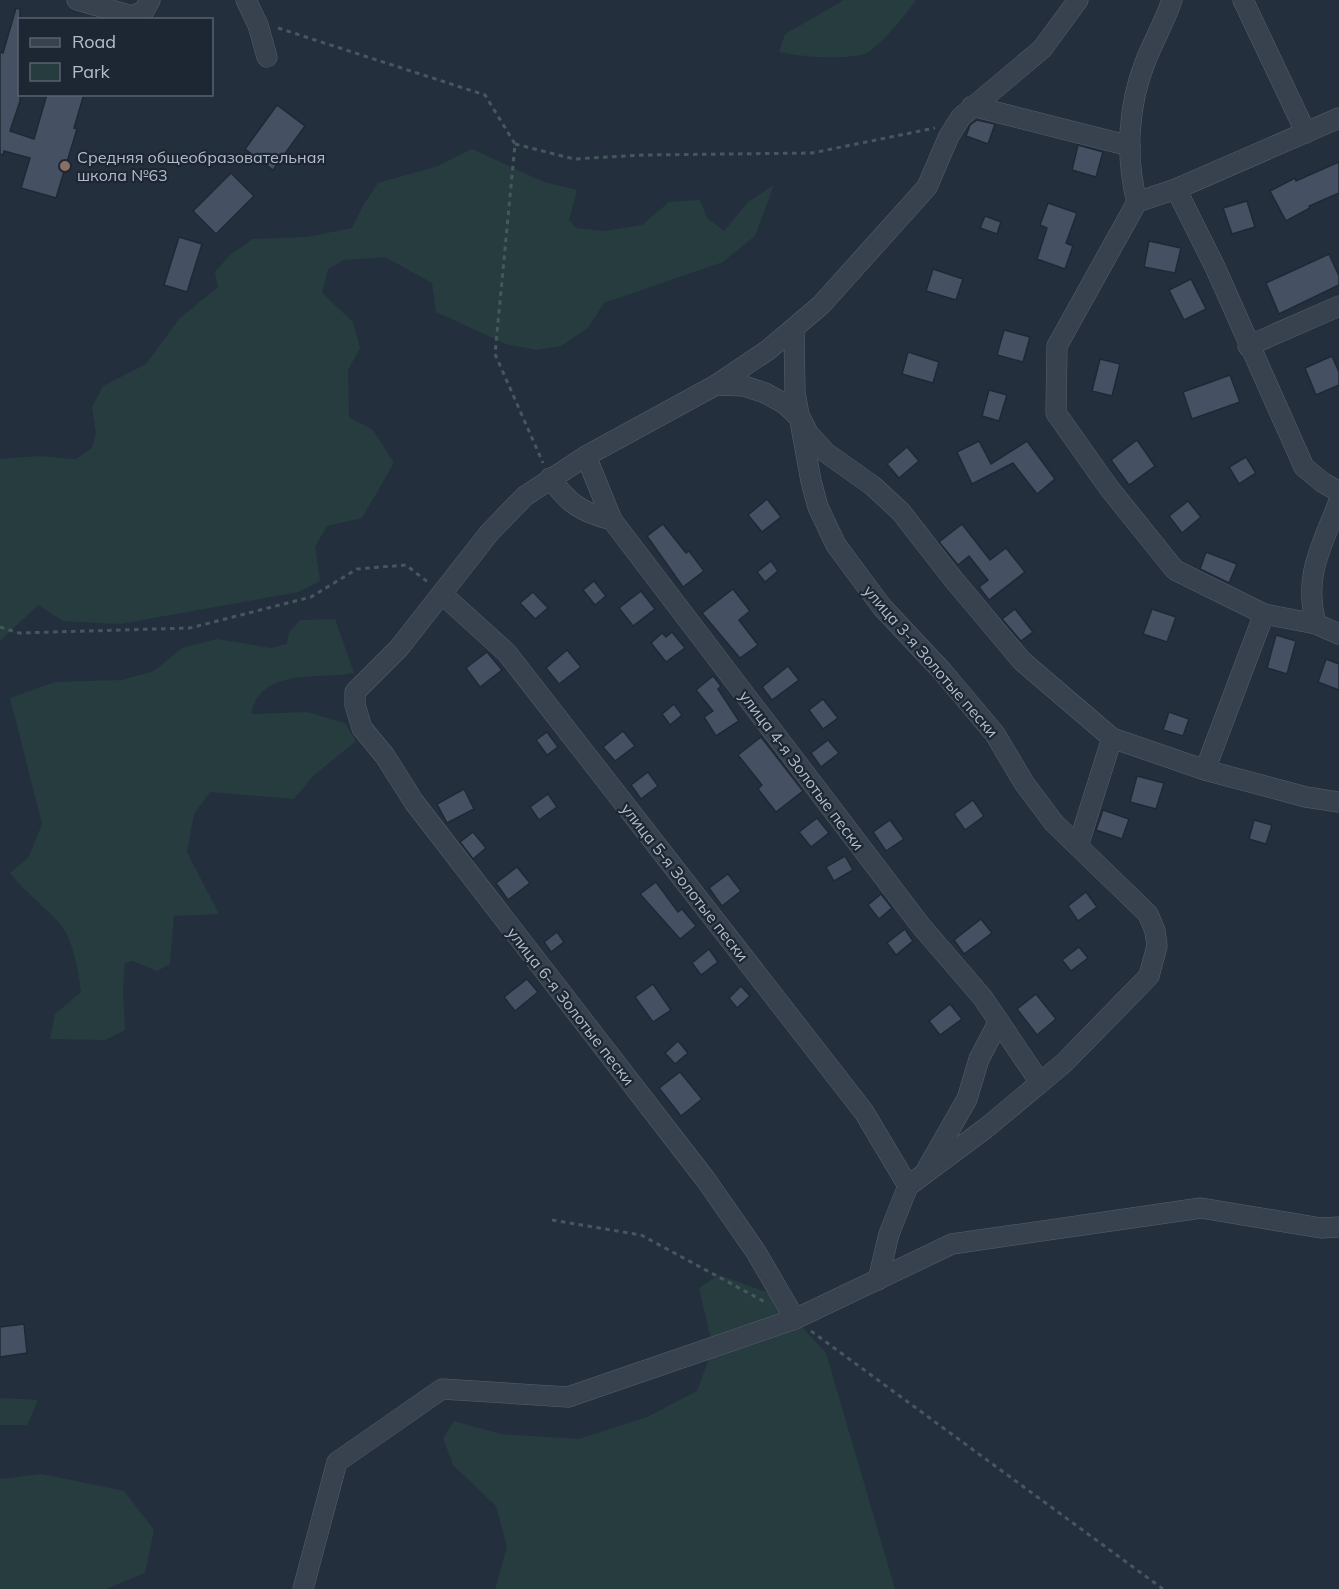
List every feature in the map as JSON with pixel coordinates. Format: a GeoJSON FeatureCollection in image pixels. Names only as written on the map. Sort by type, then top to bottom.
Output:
{"type":"FeatureCollection","features":[{"type":"Feature","properties":{"kind":"street"},"geometry":{"type":"LineString","coordinates":[[77,0],[132,16],[144,11],[150,0]]}},
{"type":"Feature","properties":{"kind":"street"},"geometry":{"type":"LineString","coordinates":[[246,0],[256,21],[267,57]]}},
{"type":"Feature","properties":{"kind":"street"},"geometry":{"type":"LineString","coordinates":[[442,594],[507,513],[549,478],[716,385],[750,363],[821,305],[927,187],[948,136],[957,123],[972,106],[1018,72],[1042,49],[1078,0]]}},
{"type":"Feature","properties":{"kind":"street"},"geometry":{"type":"LineString","coordinates":[[1137,202],[1130,176],[1130,146],[1135,100],[1145,61],[1172,0]]}},
{"type":"Feature","properties":{"kind":"street"},"geometry":{"type":"LineString","coordinates":[[1243,0],[1306,133]]}},
{"type":"Feature","properties":{"kind":"street"},"geometry":{"type":"LineString","coordinates":[[972,106],[1130,146]]}},
{"type":"Feature","properties":{"kind":"street"},"geometry":{"type":"LineString","coordinates":[[1339,118],[1176,189],[1137,202],[1057,346],[1056,413],[1109,488],[1175,570],[1264,614],[1316,624],[1339,634]]}},
{"type":"Feature","properties":{"kind":"street"},"geometry":{"type":"LineString","coordinates":[[1176,189],[1215,267],[1248,346],[1304,467],[1339,492]]}},
{"type":"Feature","properties":{"kind":"street"},"geometry":{"type":"LineString","coordinates":[[1248,346],[1339,306]]}},
{"type":"Feature","properties":{"kind":"street","name":"улица 3-я Золотые пески"},"geometry":{"type":"LineString","coordinates":[[794,329],[793,368],[818,507],[836,545],[882,607],[942,671],[995,734],[1035,799],[1078,846],[1148,914],[1155,931],[1157,946],[1149,976],[1075,1053],[986,1128],[909,1186]]}},
{"type":"Feature","properties":{"kind":"street"},"geometry":{"type":"LineString","coordinates":[[716,385],[744,386],[765,393],[785,404],[801,419],[808,433],[825,452],[873,486],[901,512],[961,589],[1022,661],[1112,738],[1205,770],[1306,797],[1339,802]]}},
{"type":"Feature","properties":{"kind":"street","name":"улица 4-я Золотые пески"},"geometry":{"type":"LineString","coordinates":[[586,456],[612,520],[921,926],[978,991],[1039,1081]]}},
{"type":"Feature","properties":{"kind":"street"},"geometry":{"type":"LineString","coordinates":[[549,478],[573,504],[586,513],[612,520]]}},
{"type":"Feature","properties":{"kind":"street"},"geometry":{"type":"LineString","coordinates":[[1316,624],[1310,600],[1311,577],[1339,501]]}},
{"type":"Feature","properties":{"kind":"street","name":"улица 6-я Золотые пески"},"geometry":{"type":"LineString","coordinates":[[442,594],[399,648],[356,692],[355,705],[362,728],[414,802],[706,1180],[756,1252],[795,1319]]}},
{"type":"Feature","properties":{"kind":"street","name":"улица 5-я Золотые пески"},"geometry":{"type":"LineString","coordinates":[[442,594],[507,653],[864,1112],[909,1186]]}},
{"type":"Feature","properties":{"kind":"street"},"geometry":{"type":"LineString","coordinates":[[1205,770],[1264,614]]}},
{"type":"Feature","properties":{"kind":"street"},"geometry":{"type":"LineString","coordinates":[[1078,846],[1112,738]]}},
{"type":"Feature","properties":{"kind":"street"},"geometry":{"type":"LineString","coordinates":[[925,1174],[966,1099],[979,1059],[999,1022]]}},
{"type":"Feature","properties":{"kind":"street"},"geometry":{"type":"LineString","coordinates":[[878,1280],[889,1234],[909,1186]]}},
{"type":"Feature","properties":{"kind":"street"},"geometry":{"type":"LineString","coordinates":[[303,1589],[337,1462],[442,1389],[568,1398],[795,1319],[952,1244],[1201,1208],[1321,1228],[1339,1227]]}},
{"type":"Feature","properties":{"kind":"path"},"geometry":{"type":"LineString","coordinates":[[256,21],[485,95],[515,144],[495,354],[549,478]]}},
{"type":"Feature","properties":{"kind":"path"},"geometry":{"type":"LineString","coordinates":[[515,144],[574,159],[645,155],[812,153],[957,123]]}},
{"type":"Feature","properties":{"kind":"path"},"geometry":{"type":"LineString","coordinates":[[0,627],[19,633],[190,628],[311,597],[357,569],[406,565],[442,594]]}},
{"type":"Feature","properties":{"kind":"path"},"geometry":{"type":"LineString","coordinates":[[552,1220],[641,1235],[795,1319],[1163,1589]]}},
{"type":"Feature","properties":{"kind":"green space"},"geometry":{"type":"Polygon","coordinates":[[[844,0],[916,0],[884,38],[864,54],[822,57],[779,52],[785,34],[844,0]]]}},
{"type":"Feature","properties":{"kind":"green space"},"geometry":{"type":"Polygon","coordinates":[[[472,149],[544,182],[577,190],[569,220],[576,228],[603,231],[642,225],[669,202],[700,200],[707,218],[724,231],[748,202],[774,185],[755,236],[723,262],[604,303],[588,328],[561,346],[537,350],[506,344],[436,312],[432,283],[385,257],[344,260],[328,269],[322,293],[353,322],[360,348],[348,370],[349,417],[373,430],[394,463],[362,518],[327,526],[315,547],[320,581],[299,592],[120,624],[63,621],[38,605],[0,641],[0,459],[38,456],[76,459],[92,448],[96,433],[92,407],[103,386],[146,364],[179,319],[218,287],[215,272],[230,255],[253,239],[307,237],[352,228],[378,183],[438,166],[472,149]]]}},
{"type":"Feature","properties":{"kind":"green space"},"geometry":{"type":"Polygon","coordinates":[[[335,619],[354,673],[292,678],[278,682],[266,689],[257,699],[251,714],[307,712],[345,723],[356,741],[313,776],[294,799],[210,792],[194,814],[187,852],[219,914],[174,916],[170,964],[157,971],[133,961],[125,963],[123,987],[125,1030],[105,1040],[50,1039],[55,1014],[81,992],[75,956],[65,930],[10,873],[28,858],[42,824],[10,698],[55,682],[122,680],[154,671],[182,648],[217,639],[271,648],[287,644],[289,632],[300,620],[335,619]]]}},
{"type":"Feature","properties":{"kind":"green space"},"geometry":{"type":"Polygon","coordinates":[[[719,1275],[772,1294],[826,1353],[895,1589],[495,1589],[507,1547],[496,1506],[453,1465],[443,1438],[454,1421],[501,1434],[579,1439],[647,1417],[697,1391],[713,1348],[699,1288],[719,1275]]]}},
{"type":"Feature","properties":{"kind":"green space"},"geometry":{"type":"Polygon","coordinates":[[[0,1398],[38,1400],[27,1425],[0,1425],[0,1398]]]}},
{"type":"Feature","properties":{"kind":"green space"},"geometry":{"type":"Polygon","coordinates":[[[42,1474],[124,1491],[154,1530],[145,1573],[106,1589],[0,1589],[0,1479],[42,1474]]]}},
{"type":"Feature","properties":{"kind":"building"},"geometry":{"type":"Polygon","coordinates":[[[16,8],[20,9],[18,96],[20,96],[20,101],[10,131],[34,139],[46,96],[83,96],[74,128],[77,129],[56,198],[21,188],[30,158],[4,151],[3,155],[0,154],[0,52],[3,53],[16,8]]]}},
{"type":"Feature","properties":{"kind":"building"},"geometry":{"type":"Polygon","coordinates":[[[277,105],[305,126],[273,170],[245,149],[277,105]]]}},
{"type":"Feature","properties":{"kind":"building"},"geometry":{"type":"Polygon","coordinates":[[[977,120],[995,124],[988,144],[966,136],[970,125],[977,120]]]}},
{"type":"Feature","properties":{"kind":"building"},"geometry":{"type":"Polygon","coordinates":[[[1078,145],[1103,152],[1096,177],[1072,170],[1078,145]]]}},
{"type":"Feature","properties":{"kind":"building"},"geometry":{"type":"Polygon","coordinates":[[[1339,162],[1339,193],[1309,206],[1310,208],[1286,221],[1270,191],[1295,178],[1296,181],[1339,162]]]}},
{"type":"Feature","properties":{"kind":"building"},"geometry":{"type":"Polygon","coordinates":[[[231,173],[254,196],[216,234],[193,211],[231,173]]]}},
{"type":"Feature","properties":{"kind":"building"},"geometry":{"type":"Polygon","coordinates":[[[1247,201],[1255,227],[1232,234],[1223,208],[1247,201]]]}},
{"type":"Feature","properties":{"kind":"building"},"geometry":{"type":"Polygon","coordinates":[[[1048,203],[1077,213],[1066,243],[1073,246],[1065,269],[1037,259],[1047,228],[1040,225],[1048,203]]]}},
{"type":"Feature","properties":{"kind":"building"},"geometry":{"type":"Polygon","coordinates":[[[985,216],[1001,222],[997,234],[980,228],[985,216]]]}},
{"type":"Feature","properties":{"kind":"building"},"geometry":{"type":"Polygon","coordinates":[[[179,237],[202,244],[187,292],[164,285],[179,237]]]}},
{"type":"Feature","properties":{"kind":"building"},"geometry":{"type":"Polygon","coordinates":[[[1149,241],[1181,248],[1175,273],[1144,267],[1149,241]]]}},
{"type":"Feature","properties":{"kind":"building"},"geometry":{"type":"Polygon","coordinates":[[[1329,254],[1339,276],[1339,285],[1279,314],[1266,283],[1329,254]]]}},
{"type":"Feature","properties":{"kind":"building"},"geometry":{"type":"Polygon","coordinates":[[[933,269],[963,279],[956,300],[926,291],[933,269]]]}},
{"type":"Feature","properties":{"kind":"building"},"geometry":{"type":"Polygon","coordinates":[[[1191,279],[1206,309],[1184,320],[1169,290],[1191,279]]]}},
{"type":"Feature","properties":{"kind":"building"},"geometry":{"type":"Polygon","coordinates":[[[1004,330],[1030,337],[1023,362],[997,355],[1004,330]]]}},
{"type":"Feature","properties":{"kind":"building"},"geometry":{"type":"Polygon","coordinates":[[[908,352],[939,362],[933,383],[902,374],[908,352]]]}},
{"type":"Feature","properties":{"kind":"building"},"geometry":{"type":"Polygon","coordinates":[[[1332,356],[1339,372],[1339,385],[1316,395],[1305,368],[1332,356]]]}},
{"type":"Feature","properties":{"kind":"building"},"geometry":{"type":"Polygon","coordinates":[[[1100,359],[1120,364],[1112,396],[1092,391],[1100,359]]]}},
{"type":"Feature","properties":{"kind":"building"},"geometry":{"type":"Polygon","coordinates":[[[1230,375],[1240,402],[1192,419],[1183,392],[1230,375]]]}},
{"type":"Feature","properties":{"kind":"building"},"geometry":{"type":"Polygon","coordinates":[[[989,390],[1007,395],[999,421],[982,416],[989,390]]]}},
{"type":"Feature","properties":{"kind":"building"},"geometry":{"type":"Polygon","coordinates":[[[1137,440],[1155,466],[1129,485],[1111,460],[1137,440]]]}},
{"type":"Feature","properties":{"kind":"building"},"geometry":{"type":"Polygon","coordinates":[[[979,441],[991,464],[1027,441],[1055,479],[1037,494],[1013,463],[972,484],[957,452],[979,441]]]}},
{"type":"Feature","properties":{"kind":"building"},"geometry":{"type":"Polygon","coordinates":[[[907,447],[919,461],[899,478],[887,464],[907,447]]]}},
{"type":"Feature","properties":{"kind":"building"},"geometry":{"type":"Polygon","coordinates":[[[1246,457],[1256,473],[1239,484],[1229,467],[1246,457]]]}},
{"type":"Feature","properties":{"kind":"building"},"geometry":{"type":"Polygon","coordinates":[[[767,499],[781,517],[762,532],[748,515],[767,499]]]}},
{"type":"Feature","properties":{"kind":"building"},"geometry":{"type":"Polygon","coordinates":[[[1188,501],[1201,517],[1182,533],[1169,516],[1188,501]]]}},
{"type":"Feature","properties":{"kind":"building"},"geometry":{"type":"Polygon","coordinates":[[[663,524],[686,553],[689,551],[704,571],[683,587],[647,536],[663,524]]]}},
{"type":"Feature","properties":{"kind":"building"},"geometry":{"type":"Polygon","coordinates":[[[962,524],[990,560],[1006,548],[1025,572],[989,600],[979,587],[988,580],[969,556],[958,565],[939,542],[962,524]]]}},
{"type":"Feature","properties":{"kind":"building"},"geometry":{"type":"Polygon","coordinates":[[[1206,552],[1237,564],[1229,583],[1200,569],[1206,552]]]}},
{"type":"Feature","properties":{"kind":"building"},"geometry":{"type":"Polygon","coordinates":[[[771,561],[778,571],[765,582],[757,572],[771,561]]]}},
{"type":"Feature","properties":{"kind":"building"},"geometry":{"type":"Polygon","coordinates":[[[594,581],[606,596],[595,605],[583,590],[594,581]]]}},
{"type":"Feature","properties":{"kind":"building"},"geometry":{"type":"Polygon","coordinates":[[[733,589],[750,611],[739,620],[758,645],[740,658],[702,613],[733,589]]]}},
{"type":"Feature","properties":{"kind":"building"},"geometry":{"type":"Polygon","coordinates":[[[641,591],[655,609],[633,626],[619,608],[641,591]]]}},
{"type":"Feature","properties":{"kind":"building"},"geometry":{"type":"Polygon","coordinates":[[[533,592],[548,608],[535,619],[520,603],[533,592]]]}},
{"type":"Feature","properties":{"kind":"building"},"geometry":{"type":"Polygon","coordinates":[[[1015,609],[1033,632],[1021,641],[1002,619],[1015,609]]]}},
{"type":"Feature","properties":{"kind":"building"},"geometry":{"type":"Polygon","coordinates":[[[1152,609],[1176,617],[1167,642],[1143,634],[1152,609]]]}},
{"type":"Feature","properties":{"kind":"building"},"geometry":{"type":"Polygon","coordinates":[[[672,632],[685,648],[666,662],[651,643],[662,633],[666,637],[672,632]]]}},
{"type":"Feature","properties":{"kind":"building"},"geometry":{"type":"Polygon","coordinates":[[[1276,635],[1296,641],[1287,674],[1267,668],[1276,635]]]}},
{"type":"Feature","properties":{"kind":"building"},"geometry":{"type":"Polygon","coordinates":[[[567,650],[581,667],[559,684],[546,668],[567,650]]]}},
{"type":"Feature","properties":{"kind":"building"},"geometry":{"type":"Polygon","coordinates":[[[487,652],[502,670],[480,687],[466,668],[487,652]]]}},
{"type":"Feature","properties":{"kind":"building"},"geometry":{"type":"Polygon","coordinates":[[[1326,659],[1339,664],[1339,690],[1318,682],[1326,659]]]}},
{"type":"Feature","properties":{"kind":"building"},"geometry":{"type":"Polygon","coordinates":[[[788,666],[799,680],[772,700],[762,687],[788,666]]]}},
{"type":"Feature","properties":{"kind":"building"},"geometry":{"type":"Polygon","coordinates":[[[713,676],[721,686],[718,689],[739,721],[716,736],[704,717],[713,711],[696,690],[713,676]]]}},
{"type":"Feature","properties":{"kind":"building"},"geometry":{"type":"Polygon","coordinates":[[[823,699],[838,718],[823,729],[809,710],[823,699]]]}},
{"type":"Feature","properties":{"kind":"building"},"geometry":{"type":"Polygon","coordinates":[[[674,704],[682,715],[670,725],[662,714],[674,704]]]}},
{"type":"Feature","properties":{"kind":"building"},"geometry":{"type":"Polygon","coordinates":[[[1169,712],[1189,719],[1183,736],[1163,730],[1169,712]]]}},
{"type":"Feature","properties":{"kind":"building"},"geometry":{"type":"Polygon","coordinates":[[[623,731],[635,746],[615,761],[603,747],[623,731]]]}},
{"type":"Feature","properties":{"kind":"building"},"geometry":{"type":"Polygon","coordinates":[[[547,732],[558,747],[547,755],[536,740],[547,732]]]}},
{"type":"Feature","properties":{"kind":"building"},"geometry":{"type":"Polygon","coordinates":[[[761,737],[803,791],[776,812],[758,789],[762,785],[738,755],[761,737]]]}},
{"type":"Feature","properties":{"kind":"building"},"geometry":{"type":"Polygon","coordinates":[[[828,740],[839,753],[821,767],[811,753],[828,740]]]}},
{"type":"Feature","properties":{"kind":"building"},"geometry":{"type":"Polygon","coordinates":[[[648,772],[658,786],[641,799],[631,785],[648,772]]]}},
{"type":"Feature","properties":{"kind":"building"},"geometry":{"type":"Polygon","coordinates":[[[1137,776],[1164,783],[1156,809],[1130,802],[1137,776]]]}},
{"type":"Feature","properties":{"kind":"building"},"geometry":{"type":"Polygon","coordinates":[[[464,789],[474,809],[447,823],[437,804],[464,789]]]}},
{"type":"Feature","properties":{"kind":"building"},"geometry":{"type":"Polygon","coordinates":[[[548,794],[557,807],[539,820],[530,807],[548,794]]]}},
{"type":"Feature","properties":{"kind":"building"},"geometry":{"type":"Polygon","coordinates":[[[973,800],[984,816],[965,830],[954,814],[973,800]]]}},
{"type":"Feature","properties":{"kind":"building"},"geometry":{"type":"Polygon","coordinates":[[[1103,810],[1129,819],[1122,839],[1096,830],[1103,810]]]}},
{"type":"Feature","properties":{"kind":"building"},"geometry":{"type":"Polygon","coordinates":[[[817,818],[829,833],[811,847],[799,832],[817,818]]]}},
{"type":"Feature","properties":{"kind":"building"},"geometry":{"type":"Polygon","coordinates":[[[890,820],[904,839],[886,851],[873,832],[890,820]]]}},
{"type":"Feature","properties":{"kind":"building"},"geometry":{"type":"Polygon","coordinates":[[[1254,820],[1272,825],[1266,844],[1249,839],[1254,820]]]}},
{"type":"Feature","properties":{"kind":"building"},"geometry":{"type":"Polygon","coordinates":[[[473,832],[486,848],[473,859],[460,842],[473,832]]]}},
{"type":"Feature","properties":{"kind":"building"},"geometry":{"type":"Polygon","coordinates":[[[845,856],[853,870],[834,881],[826,867],[845,856]]]}},
{"type":"Feature","properties":{"kind":"building"},"geometry":{"type":"Polygon","coordinates":[[[517,867],[530,883],[508,900],[496,883],[517,867]]]}},
{"type":"Feature","properties":{"kind":"building"},"geometry":{"type":"Polygon","coordinates":[[[728,874],[741,891],[722,906],[709,888],[728,874]]]}},
{"type":"Feature","properties":{"kind":"building"},"geometry":{"type":"Polygon","coordinates":[[[656,882],[678,912],[682,909],[696,926],[680,939],[640,894],[656,882]]]}},
{"type":"Feature","properties":{"kind":"building"},"geometry":{"type":"Polygon","coordinates":[[[1086,892],[1097,907],[1078,921],[1068,906],[1086,892]]]}},
{"type":"Feature","properties":{"kind":"building"},"geometry":{"type":"Polygon","coordinates":[[[881,894],[892,908],[879,919],[868,905],[881,894]]]}},
{"type":"Feature","properties":{"kind":"building"},"geometry":{"type":"Polygon","coordinates":[[[981,919],[992,933],[964,954],[954,940],[981,919]]]}},
{"type":"Feature","properties":{"kind":"building"},"geometry":{"type":"Polygon","coordinates":[[[905,929],[913,941],[896,955],[887,943],[905,929]]]}},
{"type":"Feature","properties":{"kind":"building"},"geometry":{"type":"Polygon","coordinates":[[[557,932],[564,942],[551,952],[544,942],[557,932]]]}},
{"type":"Feature","properties":{"kind":"building"},"geometry":{"type":"Polygon","coordinates":[[[1079,947],[1088,958],[1071,971],[1062,960],[1079,947]]]}},
{"type":"Feature","properties":{"kind":"building"},"geometry":{"type":"Polygon","coordinates":[[[709,949],[718,962],[701,975],[692,963],[709,949]]]}},
{"type":"Feature","properties":{"kind":"building"},"geometry":{"type":"Polygon","coordinates":[[[527,979],[538,992],[515,1011],[504,997],[527,979]]]}},
{"type":"Feature","properties":{"kind":"building"},"geometry":{"type":"Polygon","coordinates":[[[653,984],[671,1010],[653,1022],[635,997],[653,984]]]}},
{"type":"Feature","properties":{"kind":"building"},"geometry":{"type":"Polygon","coordinates":[[[741,986],[750,996],[737,1008],[729,998],[741,986]]]}},
{"type":"Feature","properties":{"kind":"building"},"geometry":{"type":"Polygon","coordinates":[[[1036,994],[1056,1019],[1037,1035],[1017,1009],[1036,994]]]}},
{"type":"Feature","properties":{"kind":"building"},"geometry":{"type":"Polygon","coordinates":[[[950,1004],[962,1019],[940,1035],[929,1021],[950,1004]]]}},
{"type":"Feature","properties":{"kind":"building"},"geometry":{"type":"Polygon","coordinates":[[[678,1041],[688,1053],[675,1064],[665,1053],[678,1041]]]}},
{"type":"Feature","properties":{"kind":"building"},"geometry":{"type":"Polygon","coordinates":[[[680,1072],[702,1099],[681,1116],[659,1088],[680,1072]]]}},
{"type":"Feature","properties":{"kind":"building"},"geometry":{"type":"Polygon","coordinates":[[[24,1324],[27,1353],[0,1357],[0,1327],[24,1324]]]}},
{"type":"Feature","properties":{"kind":"place","name":"Средняя общеобразовательная школа №63"},"geometry":{"type":"Point","coordinates":[65,166]}}]}
